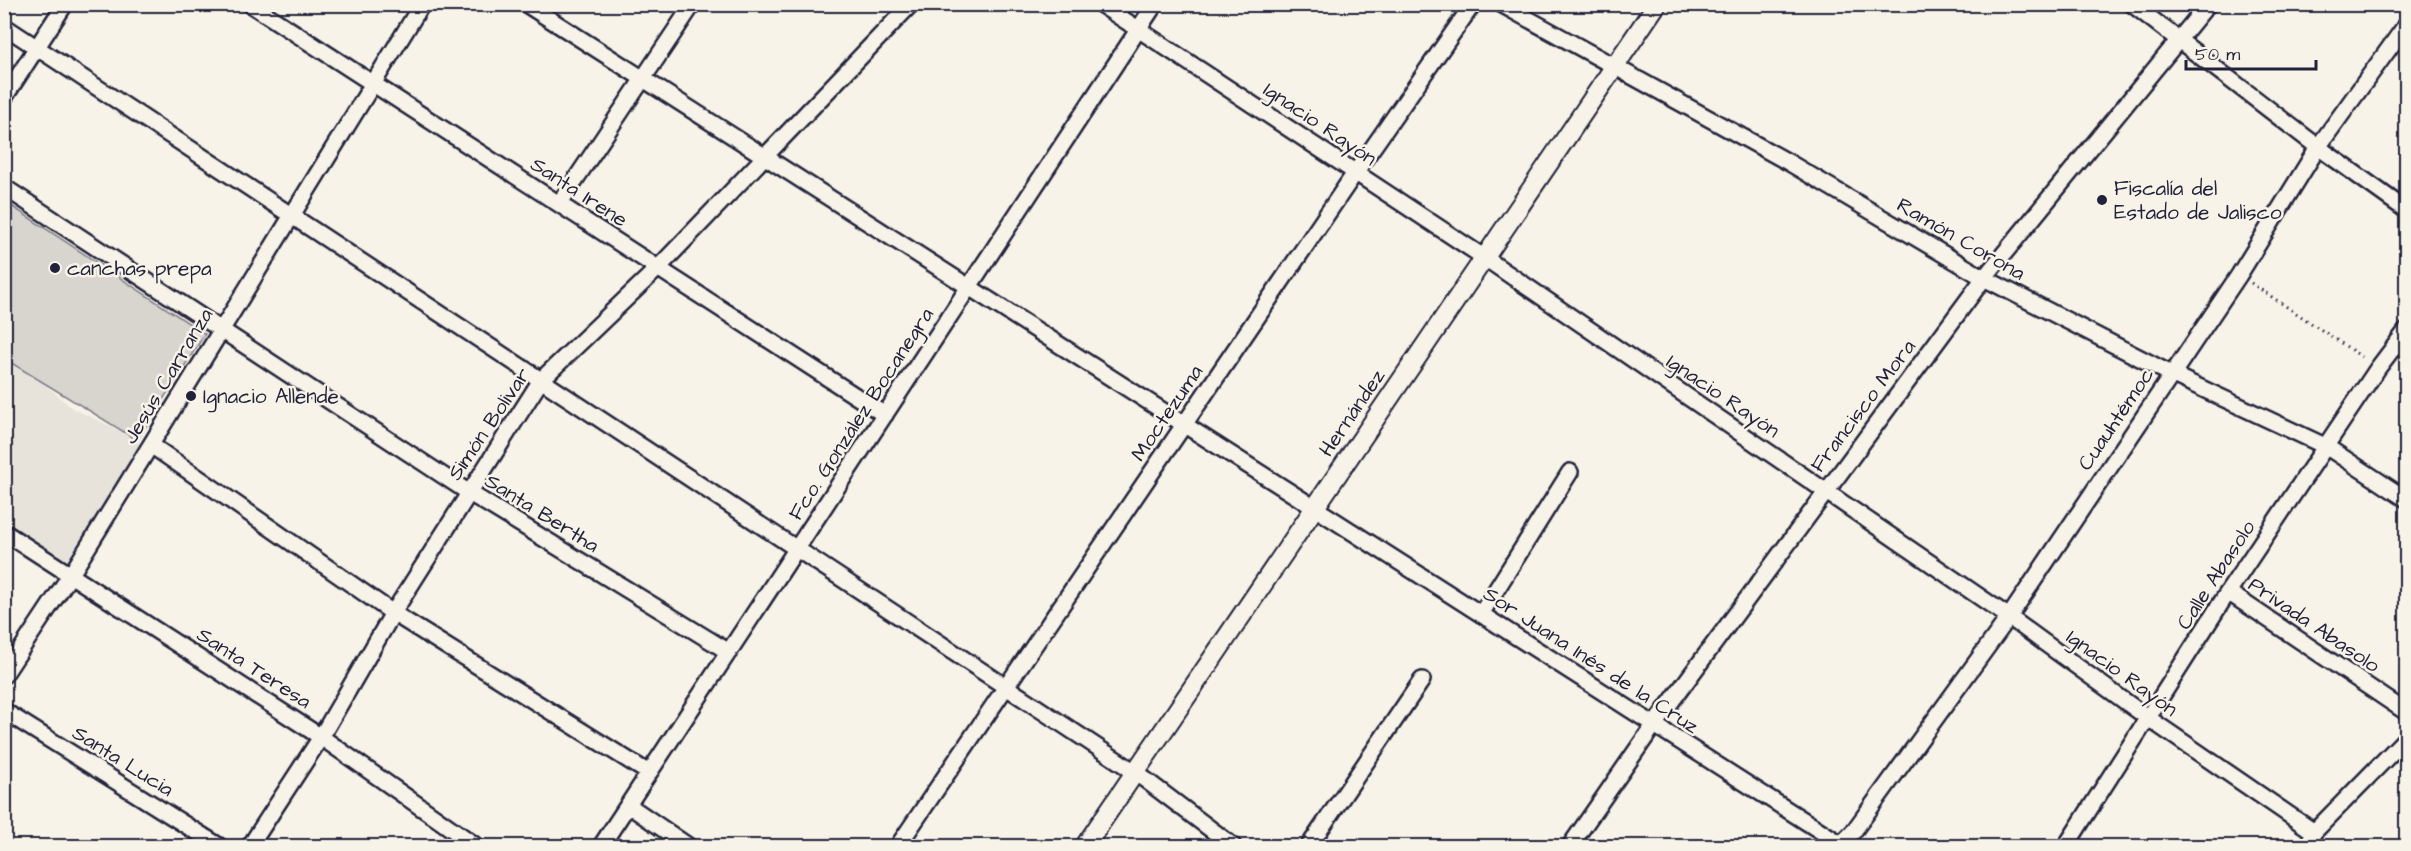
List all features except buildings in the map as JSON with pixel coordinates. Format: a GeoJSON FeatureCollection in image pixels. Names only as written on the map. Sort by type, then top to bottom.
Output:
{"type":"FeatureCollection","features":[{"type":"Feature","properties":{"kind":"street"},"geometry":{"type":"LineString","coordinates":[[4,98],[64,4]]}},
{"type":"Feature","properties":{"kind":"street","name":"Santa Irene"},"geometry":{"type":"LineString","coordinates":[[250,4],[885,415]]}},
{"type":"Feature","properties":{"kind":"street","name":"Jesús Carranza"},"geometry":{"type":"LineString","coordinates":[[4,675],[70,575],[422,4]]}},
{"type":"Feature","properties":{"kind":"street","name":"Sor Juana Inés de la Cruz"},"geometry":{"type":"LineString","coordinates":[[526,4],[1654,725],[1846,843]]}},
{"type":"Feature","properties":{"kind":"street"},"geometry":{"type":"LineString","coordinates":[[559,204],[693,4]]}},
{"type":"Feature","properties":{"kind":"street","name":"Simón Bolivar"},"geometry":{"type":"LineString","coordinates":[[250,846],[321,737],[393,613],[468,492],[541,380],[658,268],[766,158],[911,4]]}},
{"type":"Feature","properties":{"kind":"street","name":"Ignacio Rayón"},"geometry":{"type":"LineString","coordinates":[[1100,4],[1485,258],[2009,617],[2148,718],[2314,832]]}},
{"type":"Feature","properties":{"kind":"street","name":"Fco. González Bocanegra"},"geometry":{"type":"LineString","coordinates":[[601,846],[1155,4]]}},
{"type":"Feature","properties":{"kind":"street","name":"Moctezuma"},"geometry":{"type":"LineString","coordinates":[[898,846],[1355,173],[1473,4]]}},
{"type":"Feature","properties":{"kind":"street","name":"Ramón Corona"},"geometry":{"type":"LineString","coordinates":[[1501,4],[1788,162],[1984,278],[2171,374],[2327,447],[2406,499]]}},
{"type":"Feature","properties":{"kind":"street","name":"Hernández"},"geometry":{"type":"LineString","coordinates":[[1085,846],[1657,4]]}},
{"type":"Feature","properties":{"kind":"street"},"geometry":{"type":"LineString","coordinates":[[2132,4],[2318,147],[2406,210]]}},
{"type":"Feature","properties":{"kind":"street","name":"Francisco Mora"},"geometry":{"type":"LineString","coordinates":[[1570,846],[1654,725],[1984,278],[2181,40],[2208,4]]}},
{"type":"Feature","properties":{"kind":"street","name":"Cuauhtémoc"},"geometry":{"type":"LineString","coordinates":[[1846,843],[2009,617],[2240,275],[2318,147],[2406,25]]}},
{"type":"Feature","properties":{"kind":"street"},"geometry":{"type":"LineString","coordinates":[[4,26],[1135,772],[1233,846]]}},
{"type":"Feature","properties":{"kind":"street","name":"Santa Bertha"},"geometry":{"type":"LineString","coordinates":[[4,187],[468,492],[729,652]]}},
{"type":"Feature","properties":{"kind":"street","name":"Calle Abasolo"},"geometry":{"type":"LineString","coordinates":[[2066,846],[2228,592],[2378,368],[2406,332]]}},
{"type":"Feature","properties":{"kind":"street"},"geometry":{"type":"LineString","coordinates":[[151,444],[393,613],[649,773]]}},
{"type":"Feature","properties":{"kind":"street"},"geometry":{"type":"LineString","coordinates":[[1481,614],[1570,472]]}},
{"type":"Feature","properties":{"kind":"street","name":"Santa Teresa"},"geometry":{"type":"LineString","coordinates":[[4,532],[321,737],[476,846]]}},
{"type":"Feature","properties":{"kind":"street","name":"Privada Abasolo"},"geometry":{"type":"LineString","coordinates":[[2228,592],[2406,712]]}},
{"type":"Feature","properties":{"kind":"street"},"geometry":{"type":"LineString","coordinates":[[1310,846],[1422,680]]}},
{"type":"Feature","properties":{"kind":"street","name":"Santa Lucia"},"geometry":{"type":"LineString","coordinates":[[4,711],[219,846]]}},
{"type":"Feature","properties":{"kind":"street"},"geometry":{"type":"LineString","coordinates":[[2307,846],[2314,832],[2406,738]]}},
{"type":"Feature","properties":{"kind":"street"},"geometry":{"type":"LineString","coordinates":[[628,805],[688,846]]}},
{"type":"Feature","properties":{"kind":"path"},"geometry":{"type":"LineString","coordinates":[[2240,275],[2378,368]]}},
{"type":"Feature","properties":{"kind":"shaded area","name":"canchas prepa"},"geometry":{"type":"Polygon","coordinates":[[[4,201],[205,334],[137,440],[5,359],[4,201]]]}},
{"type":"Feature","properties":{"kind":"shaded area"},"geometry":{"type":"Polygon","coordinates":[[[4,359],[41,381],[72,408],[127,434],[137,440],[139,445],[75,568],[5,521],[4,359]]]}},
{"type":"Feature","properties":{"kind":"place","name":"Fiscalía del Estado de Jalisco"},"geometry":{"type":"Point","coordinates":[2102,200]}},
{"type":"Feature","properties":{"kind":"place","name":"canchas prepa"},"geometry":{"type":"Point","coordinates":[55,268]}},
{"type":"Feature","properties":{"kind":"place","name":"Ignacio Allende"},"geometry":{"type":"Point","coordinates":[191,396]}}]}
